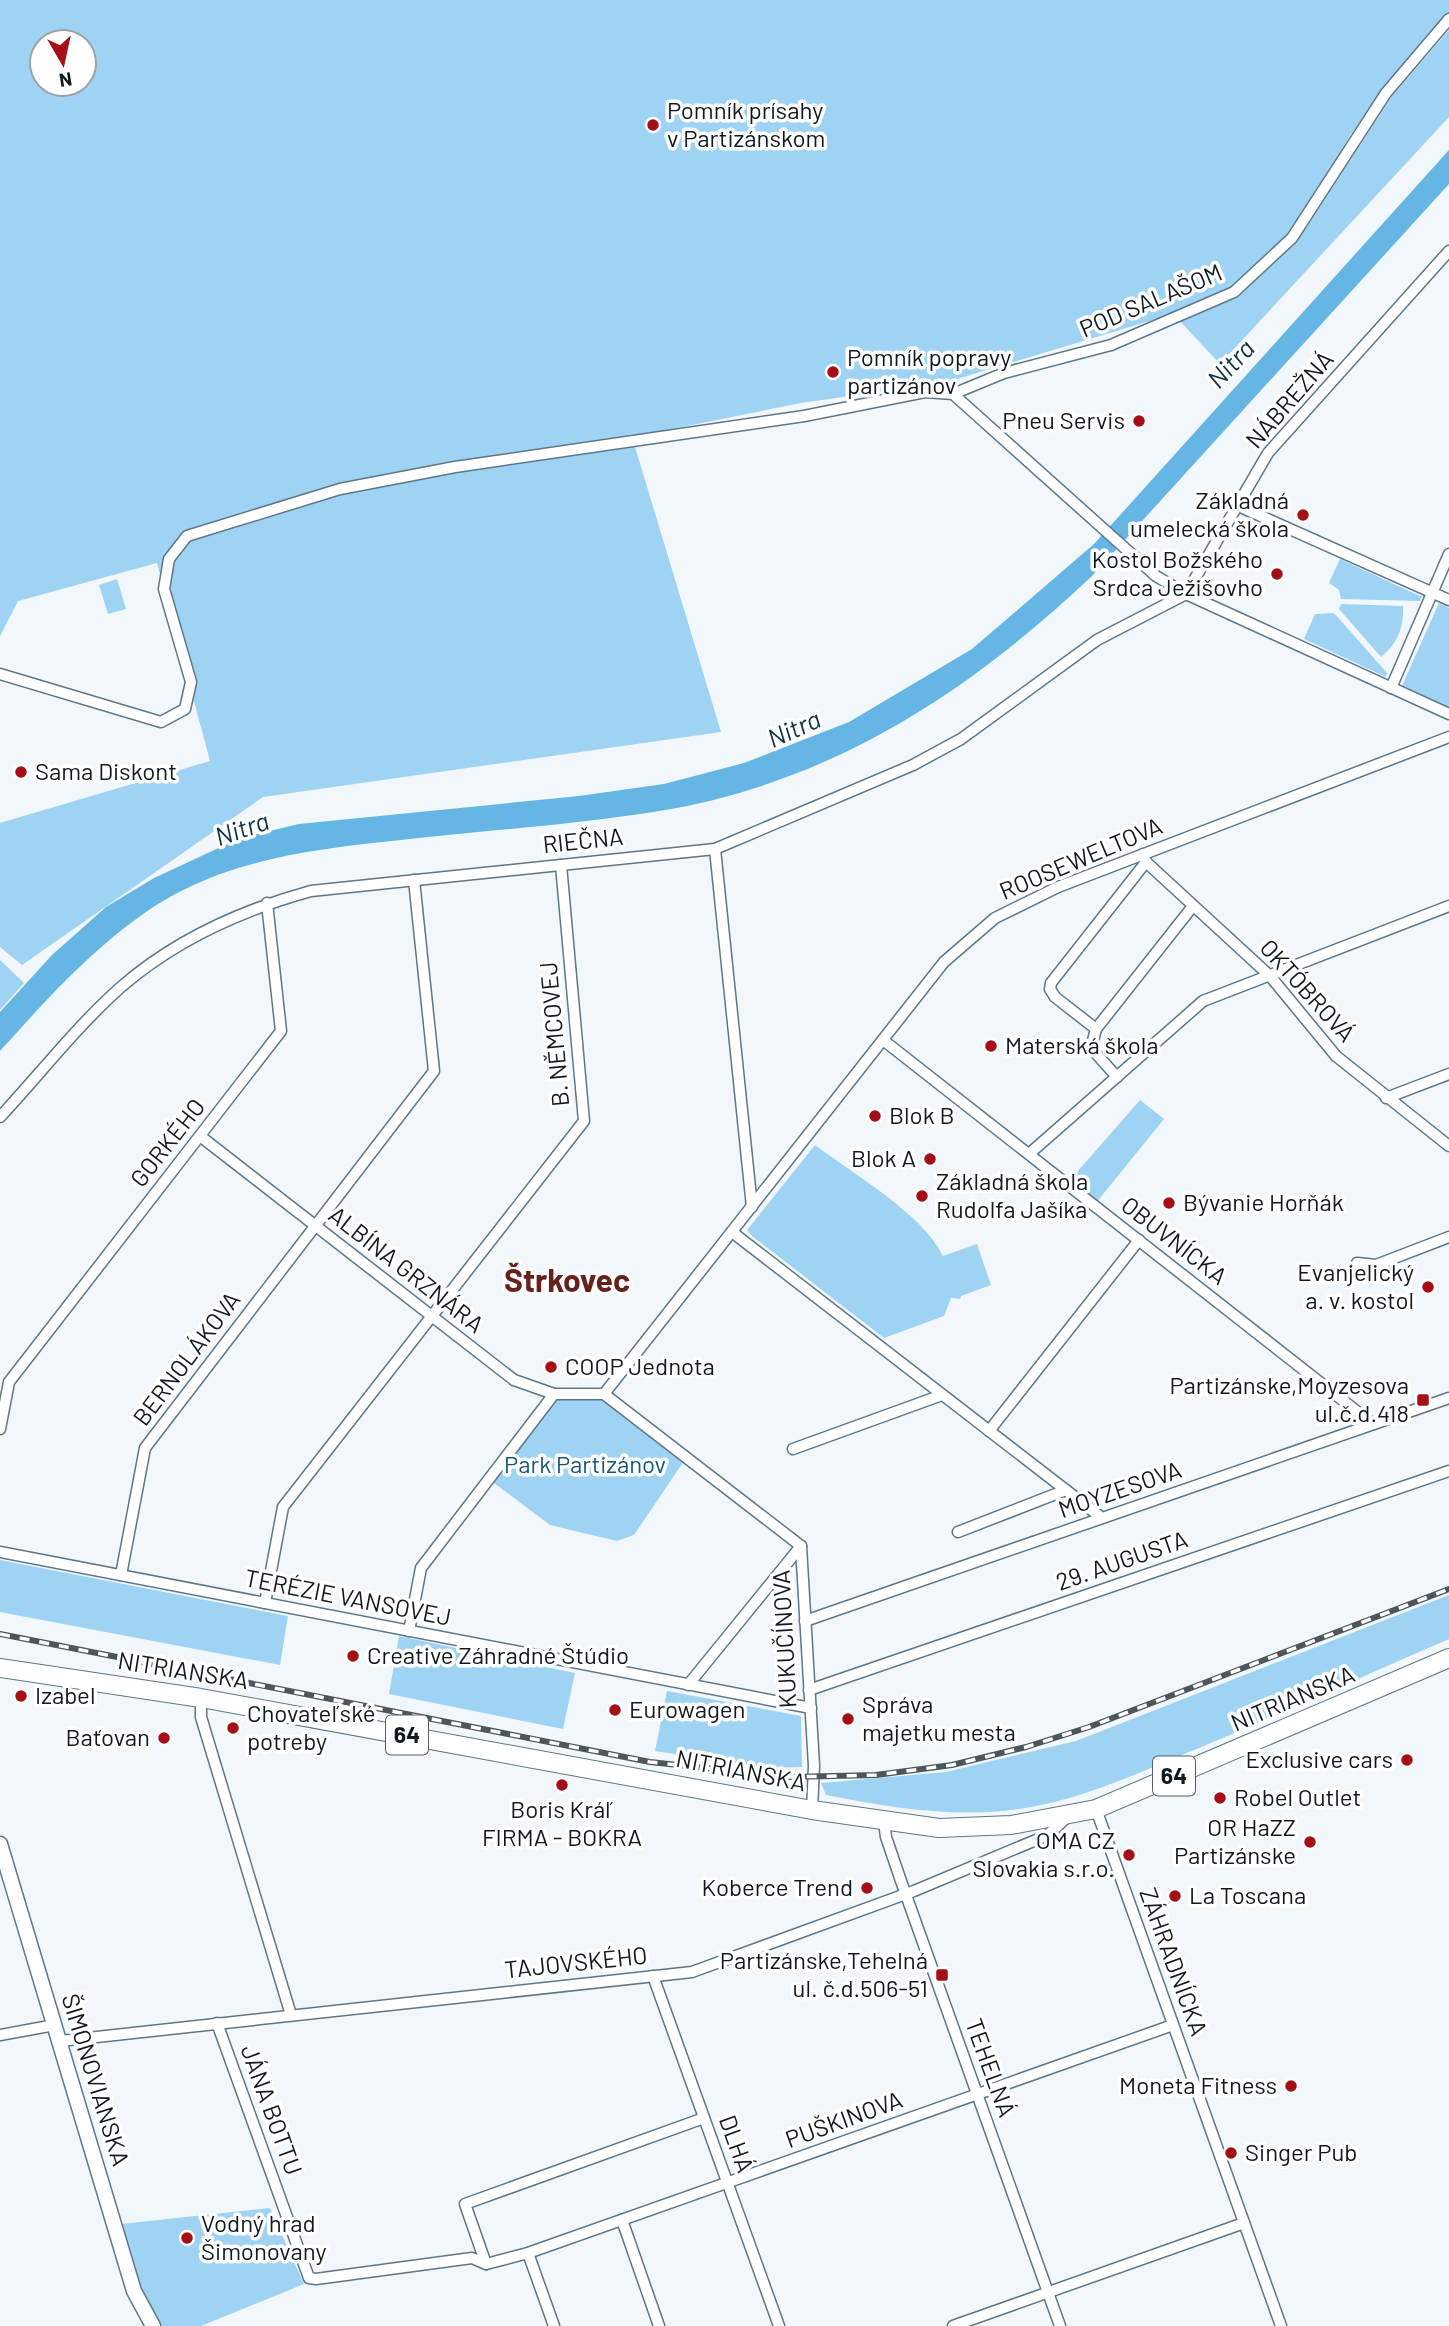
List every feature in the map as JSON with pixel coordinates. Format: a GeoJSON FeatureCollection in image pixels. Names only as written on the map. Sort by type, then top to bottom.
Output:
{"type":"FeatureCollection","features":[{"type":"Feature","properties":{"kind":"main road","name":"NITRIANSKA"},"geometry":{"type":"LineString","coordinates":[[0,1668],[201,1698],[812,1810],[939,1828],[1011,1825],[1096,1810],[1449,1658]]}},
{"type":"Feature","properties":{"kind":"street","name":"POD SALAŠOM"},"geometry":{"type":"LineString","coordinates":[[953,394],[1004,373],[1111,345],[1234,292],[1292,238],[1386,93],[1449,19]]}},
{"type":"Feature","properties":{"kind":"street","name":"NÁBREŽNÁ"},"geometry":{"type":"LineString","coordinates":[[1186,594],[1268,453],[1449,251]]}},
{"type":"Feature","properties":{"kind":"street"},"geometry":{"type":"LineString","coordinates":[[0,674],[161,722],[185,709],[191,682],[164,589],[169,559],[187,536],[340,489],[455,467],[804,416],[925,392],[953,394],[1137,563],[1186,594],[1449,714]]}},
{"type":"Feature","properties":{"kind":"street"},"geometry":{"type":"LineString","coordinates":[[1236,505],[1449,600]]}},
{"type":"Feature","properties":{"kind":"street"},"geometry":{"type":"LineString","coordinates":[[1391,688],[1449,554]]}},
{"type":"Feature","properties":{"kind":"street","name":"RIEČNA"},"geometry":{"type":"LineString","coordinates":[[0,1117],[101,1006],[144,968],[188,939],[267,903],[311,891],[715,849],[913,765],[961,739],[1097,640],[1186,594]]}},
{"type":"Feature","properties":{"kind":"street","name":"ROOSEWELTOVA"},"geometry":{"type":"LineString","coordinates":[[604,1394],[944,962],[995,918],[1058,887],[1145,858],[1449,737]]}},
{"type":"Feature","properties":{"kind":"street"},"geometry":{"type":"LineString","coordinates":[[715,849],[752,1207]]}},
{"type":"Feature","properties":{"kind":"street"},"geometry":{"type":"LineString","coordinates":[[1096,1029],[1055,997],[1050,989],[1051,983],[1145,858]]}},
{"type":"Feature","properties":{"kind":"street","name":"OKTÓBROVÁ"},"geometry":{"type":"LineString","coordinates":[[1145,858],[1270,976],[1336,1056],[1449,1146]]}},
{"type":"Feature","properties":{"kind":"street","name":"B. NĚMCOVEJ"},"geometry":{"type":"LineString","coordinates":[[265,1603],[283,1507],[430,1315],[584,1121],[561,865]]}},
{"type":"Feature","properties":{"kind":"street","name":"BERNOLÁKOVA"},"geometry":{"type":"LineString","coordinates":[[121,1575],[145,1448],[434,1071],[414,880]]}},
{"type":"Feature","properties":{"kind":"street","name":"GORKÉHO"},"geometry":{"type":"LineString","coordinates":[[0,1429],[5,1380],[281,1031],[267,903]]}},
{"type":"Feature","properties":{"kind":"street"},"geometry":{"type":"LineString","coordinates":[[1117,1077],[1091,1048],[1096,1029],[1193,906]]}},
{"type":"Feature","properties":{"kind":"street"},"geometry":{"type":"LineString","coordinates":[[1029,1154],[1203,1001],[1449,906]]}},
{"type":"Feature","properties":{"kind":"street","name":"OBUVNÍCKA"},"geometry":{"type":"LineString","coordinates":[[883,1040],[1373,1424]]}},
{"type":"Feature","properties":{"kind":"street"},"geometry":{"type":"LineString","coordinates":[[1386,1098],[1449,1074]]}},
{"type":"Feature","properties":{"kind":"street","name":"ALBÍNA GRZNÁRA"},"geometry":{"type":"LineString","coordinates":[[200,1136],[514,1380],[554,1394],[604,1394]]}},
{"type":"Feature","properties":{"kind":"street"},"geometry":{"type":"LineString","coordinates":[[732,1232],[1102,1518]]}},
{"type":"Feature","properties":{"kind":"street"},"geometry":{"type":"LineString","coordinates":[[1357,1263],[1377,1265],[1449,1237]]}},
{"type":"Feature","properties":{"kind":"street"},"geometry":{"type":"LineString","coordinates":[[989,1431],[1139,1240]]}},
{"type":"Feature","properties":{"kind":"street"},"geometry":{"type":"LineString","coordinates":[[409,1631],[421,1568],[554,1394]]}},
{"type":"Feature","properties":{"kind":"street","name":"KUKUČÍNOVA"},"geometry":{"type":"LineString","coordinates":[[604,1394],[801,1546],[811,1708],[812,1810]]}},
{"type":"Feature","properties":{"kind":"street"},"geometry":{"type":"LineString","coordinates":[[793,1449],[942,1395]]}},
{"type":"Feature","properties":{"kind":"street","name":"MOYZESOVA"},"geometry":{"type":"LineString","coordinates":[[805,1621],[1449,1398]]}},
{"type":"Feature","properties":{"kind":"street","name":"29. AUGUSTA"},"geometry":{"type":"LineString","coordinates":[[809,1690],[1449,1471]]}},
{"type":"Feature","properties":{"kind":"street"},"geometry":{"type":"LineString","coordinates":[[958,1532],[1066,1490]]}},
{"type":"Feature","properties":{"kind":"street"},"geometry":{"type":"LineString","coordinates":[[688,1685],[801,1546]]}},
{"type":"Feature","properties":{"kind":"street","name":"TERÉZIE VANSOVEJ"},"geometry":{"type":"LineString","coordinates":[[0,1552],[811,1708]]}},
{"type":"Feature","properties":{"kind":"street"},"geometry":{"type":"LineString","coordinates":[[201,1698],[201,1717],[291,2015]]}},
{"type":"Feature","properties":{"kind":"street","name":"ZÁHRADNÍCKA"},"geometry":{"type":"LineString","coordinates":[[1096,1810],[1281,2326]]}},
{"type":"Feature","properties":{"kind":"street","name":"TAJOVSKÉHO"},"geometry":{"type":"LineString","coordinates":[[60,2041],[692,1972],[906,1895],[1048,1835],[1067,1817]]}},
{"type":"Feature","properties":{"kind":"street","name":"TEHELNÁ"},"geometry":{"type":"LineString","coordinates":[[884,1822],[886,1837],[906,1895],[1060,2326]]}},
{"type":"Feature","properties":{"kind":"street","name":"ŠIMONOVIANSKA"},"geometry":{"type":"LineString","coordinates":[[0,1844],[134,2291],[153,2326]]}},
{"type":"Feature","properties":{"kind":"street","name":"DLHÁ"},"geometry":{"type":"LineString","coordinates":[[653,1976],[779,2326]]}},
{"type":"Feature","properties":{"kind":"street","name":"JÁNA BOTTU"},"geometry":{"type":"LineString","coordinates":[[217,2023],[309,2278],[472,2258],[486,2264],[528,2253]]}},
{"type":"Feature","properties":{"kind":"street"},"geometry":{"type":"LineString","coordinates":[[0,2035],[55,2025]]}},
{"type":"Feature","properties":{"kind":"street","name":"PUŠKINOVA"},"geometry":{"type":"LineString","coordinates":[[528,2253],[1173,2025]]}},
{"type":"Feature","properties":{"kind":"street"},"geometry":{"type":"LineString","coordinates":[[486,2264],[465,2204],[705,2118]]}},
{"type":"Feature","properties":{"kind":"street"},"geometry":{"type":"LineString","coordinates":[[622,2220],[659,2326]]}},
{"type":"Feature","properties":{"kind":"street"},"geometry":{"type":"LineString","coordinates":[[953,2326],[1244,2223]]}},
{"type":"Feature","properties":{"kind":"street"},"geometry":{"type":"LineString","coordinates":[[528,2253],[554,2326]]}},
{"type":"Feature","properties":{"kind":"green space"},"geometry":{"type":"Polygon","coordinates":[[[0,0],[1449,0],[1449,13],[1351,134],[1294,230],[1232,289],[1176,313],[947,382],[801,403],[632,437],[721,732],[263,797],[22,965],[0,947],[0,823],[210,761],[157,563],[18,601],[0,636],[0,0]]]}},
{"type":"Feature","properties":{"kind":"green space"},"geometry":{"type":"Polygon","coordinates":[[[1449,30],[1449,117],[1220,364],[1178,319],[1233,299],[1293,243],[1310,222],[1392,96],[1449,30]]]}},
{"type":"Feature","properties":{"kind":"green space"},"geometry":{"type":"Polygon","coordinates":[[[1340,559],[1422,597],[1420,601],[1341,599],[1339,590],[1329,583],[1340,559]]]}},
{"type":"Feature","properties":{"kind":"green space"},"geometry":{"type":"Polygon","coordinates":[[[117,579],[126,609],[108,614],[99,585],[117,579]]]}},
{"type":"Feature","properties":{"kind":"green space"},"geometry":{"type":"Polygon","coordinates":[[[1439,603],[1449,608],[1449,707],[1402,686],[1439,603]]]}},
{"type":"Feature","properties":{"kind":"green space"},"geometry":{"type":"Polygon","coordinates":[[[1341,604],[1403,606],[1399,634],[1381,657],[1339,609],[1341,604]]]}},
{"type":"Feature","properties":{"kind":"green space"},"geometry":{"type":"Polygon","coordinates":[[[1334,613],[1387,673],[1386,677],[1304,639],[1315,614],[1334,613]]]}},
{"type":"Feature","properties":{"kind":"green space"},"geometry":{"type":"Polygon","coordinates":[[[0,960],[24,983],[0,1010],[0,960]]]}},
{"type":"Feature","properties":{"kind":"green space"},"geometry":{"type":"Polygon","coordinates":[[[1140,1100],[1164,1119],[1091,1209],[1064,1187],[1140,1100]]]}},
{"type":"Feature","properties":{"kind":"green space"},"geometry":{"type":"Polygon","coordinates":[[[815,1145],[903,1210],[933,1240],[943,1256],[977,1244],[991,1285],[961,1296],[960,1299],[951,1298],[944,1316],[884,1338],[752,1236],[747,1230],[815,1145]]]}},
{"type":"Feature","properties":{"kind":"green space","name":"Park Partizánov"},"geometry":{"type":"Polygon","coordinates":[[[554,1394],[604,1394],[686,1458],[634,1535],[617,1541],[550,1525],[490,1480],[554,1394]]]}},
{"type":"Feature","properties":{"kind":"green space"},"geometry":{"type":"Polygon","coordinates":[[[0,1560],[288,1616],[280,1665],[0,1612],[0,1560]]]}},
{"type":"Feature","properties":{"kind":"green space"},"geometry":{"type":"Polygon","coordinates":[[[1449,1595],[1449,1639],[1211,1743],[1069,1798],[1006,1811],[928,1811],[826,1795],[821,1783],[946,1772],[1076,1741],[1449,1595]]]}},
{"type":"Feature","properties":{"kind":"green space"},"geometry":{"type":"Polygon","coordinates":[[[399,1636],[575,1673],[563,1729],[389,1694],[399,1636]]]}},
{"type":"Feature","properties":{"kind":"green space"},"geometry":{"type":"Polygon","coordinates":[[[667,1691],[801,1716],[802,1767],[767,1768],[655,1751],[667,1691]]]}},
{"type":"Feature","properties":{"kind":"green space"},"geometry":{"type":"Polygon","coordinates":[[[270,2208],[304,2284],[201,2326],[161,2326],[138,2284],[121,2224],[270,2208]]]}},
{"type":"Feature","properties":{"kind":"shaded area"},"geometry":{"type":"Polygon","coordinates":[[[1449,150],[1449,184],[1092,576],[1045,619],[996,658],[894,727],[839,755],[782,779],[722,798],[627,816],[307,852],[245,866],[215,876],[158,904],[114,936],[55,991],[0,1051],[0,1012],[52,955],[106,907],[154,878],[240,838],[299,824],[579,796],[664,784],[744,763],[849,722],[972,649],[1094,544],[1449,150]]]}},
{"type":"Feature","properties":{"kind":"railway"},"geometry":{"type":"LineString","coordinates":[[0,1634],[650,1762],[790,1777],[876,1775],[952,1765],[1026,1747],[1089,1727],[1449,1589]]}},
{"type":"Feature","properties":{"kind":"place","name":"Pomník prísahy v Partizánskom"},"geometry":{"type":"Point","coordinates":[653,125]}},
{"type":"Feature","properties":{"kind":"place","name":"Pomník popravy partizánov"},"geometry":{"type":"Point","coordinates":[833,372]}},
{"type":"Feature","properties":{"kind":"place","name":"Pneu Servis"},"geometry":{"type":"Point","coordinates":[1139,421]}},
{"type":"Feature","properties":{"kind":"place","name":"Základná umelecká škola"},"geometry":{"type":"Point","coordinates":[1303,515]}},
{"type":"Feature","properties":{"kind":"place","name":"Kostol Božského Srdca Ježišovho"},"geometry":{"type":"Point","coordinates":[1277,574]}},
{"type":"Feature","properties":{"kind":"place","name":"Sama Diskont"},"geometry":{"type":"Point","coordinates":[21,772]}},
{"type":"Feature","properties":{"kind":"place","name":"Materská škola"},"geometry":{"type":"Point","coordinates":[991,1046]}},
{"type":"Feature","properties":{"kind":"place","name":"Blok B"},"geometry":{"type":"Point","coordinates":[875,1116]}},
{"type":"Feature","properties":{"kind":"place","name":"Blok A"},"geometry":{"type":"Point","coordinates":[930,1159]}},
{"type":"Feature","properties":{"kind":"place","name":"Základná škola Rudolfa Jašíka"},"geometry":{"type":"Point","coordinates":[922,1196]}},
{"type":"Feature","properties":{"kind":"place","name":"Bývanie Horňák"},"geometry":{"type":"Point","coordinates":[1169,1203]}},
{"type":"Feature","properties":{"kind":"place","name":"Evanjelický a. v. kostol"},"geometry":{"type":"Point","coordinates":[1428,1287]}},
{"type":"Feature","properties":{"kind":"place","name":"COOP Jednota"},"geometry":{"type":"Point","coordinates":[551,1367]}},
{"type":"Feature","properties":{"kind":"place","name":"Partizánske,Moyzesova ul.č.d.418"},"geometry":{"type":"Point","coordinates":[1423,1400]}},
{"type":"Feature","properties":{"kind":"place","name":"Creative Záhradné Štúdio"},"geometry":{"type":"Point","coordinates":[353,1656]}},
{"type":"Feature","properties":{"kind":"place","name":"Izabel"},"geometry":{"type":"Point","coordinates":[21,1696]}},
{"type":"Feature","properties":{"kind":"place","name":"Eurowagen"},"geometry":{"type":"Point","coordinates":[615,1710]}},
{"type":"Feature","properties":{"kind":"place","name":"Správa majetku mesta"},"geometry":{"type":"Point","coordinates":[848,1719]}},
{"type":"Feature","properties":{"kind":"place","name":"Chovateľské potreby"},"geometry":{"type":"Point","coordinates":[233,1728]}},
{"type":"Feature","properties":{"kind":"place","name":"Baťovan"},"geometry":{"type":"Point","coordinates":[164,1738]}},
{"type":"Feature","properties":{"kind":"place","name":"Exclusive cars"},"geometry":{"type":"Point","coordinates":[1407,1760]}},
{"type":"Feature","properties":{"kind":"place","name":"Boris Kráľ FIRMA - BOKRA"},"geometry":{"type":"Point","coordinates":[562,1785]}},
{"type":"Feature","properties":{"kind":"place","name":"Robel Outlet"},"geometry":{"type":"Point","coordinates":[1220,1798]}},
{"type":"Feature","properties":{"kind":"place","name":"OR HaZZ Partizánske"},"geometry":{"type":"Point","coordinates":[1310,1842]}},
{"type":"Feature","properties":{"kind":"place","name":"OMA CZ Slovakia s.r.o."},"geometry":{"type":"Point","coordinates":[1129,1855]}},
{"type":"Feature","properties":{"kind":"place","name":"Koberce Trend"},"geometry":{"type":"Point","coordinates":[867,1888]}},
{"type":"Feature","properties":{"kind":"place","name":"La Toscana"},"geometry":{"type":"Point","coordinates":[1175,1896]}},
{"type":"Feature","properties":{"kind":"place","name":"Partizánske,Tehelná ul. č.d.506-51"},"geometry":{"type":"Point","coordinates":[942,1975]}},
{"type":"Feature","properties":{"kind":"place","name":"Moneta Fitness"},"geometry":{"type":"Point","coordinates":[1291,2086]}},
{"type":"Feature","properties":{"kind":"place","name":"Singer Pub"},"geometry":{"type":"Point","coordinates":[1231,2153]}},
{"type":"Feature","properties":{"kind":"place","name":"Vodný hrad Šimonovany"},"geometry":{"type":"Point","coordinates":[187,2238]}},
{"type":"Feature","properties":{"kind":"district","name":"Štrkovec"},"geometry":{"type":"Point","coordinates":[567,1281]}},
{"type":"Feature","properties":{"kind":"water label","name":"Nitra"},"geometry":{"type":"Point","coordinates":[1231,364]}},
{"type":"Feature","properties":{"kind":"water label","name":"Nitra"},"geometry":{"type":"Point","coordinates":[794,729]}},
{"type":"Feature","properties":{"kind":"water label","name":"Nitra"},"geometry":{"type":"Point","coordinates":[242,829]}}]}
